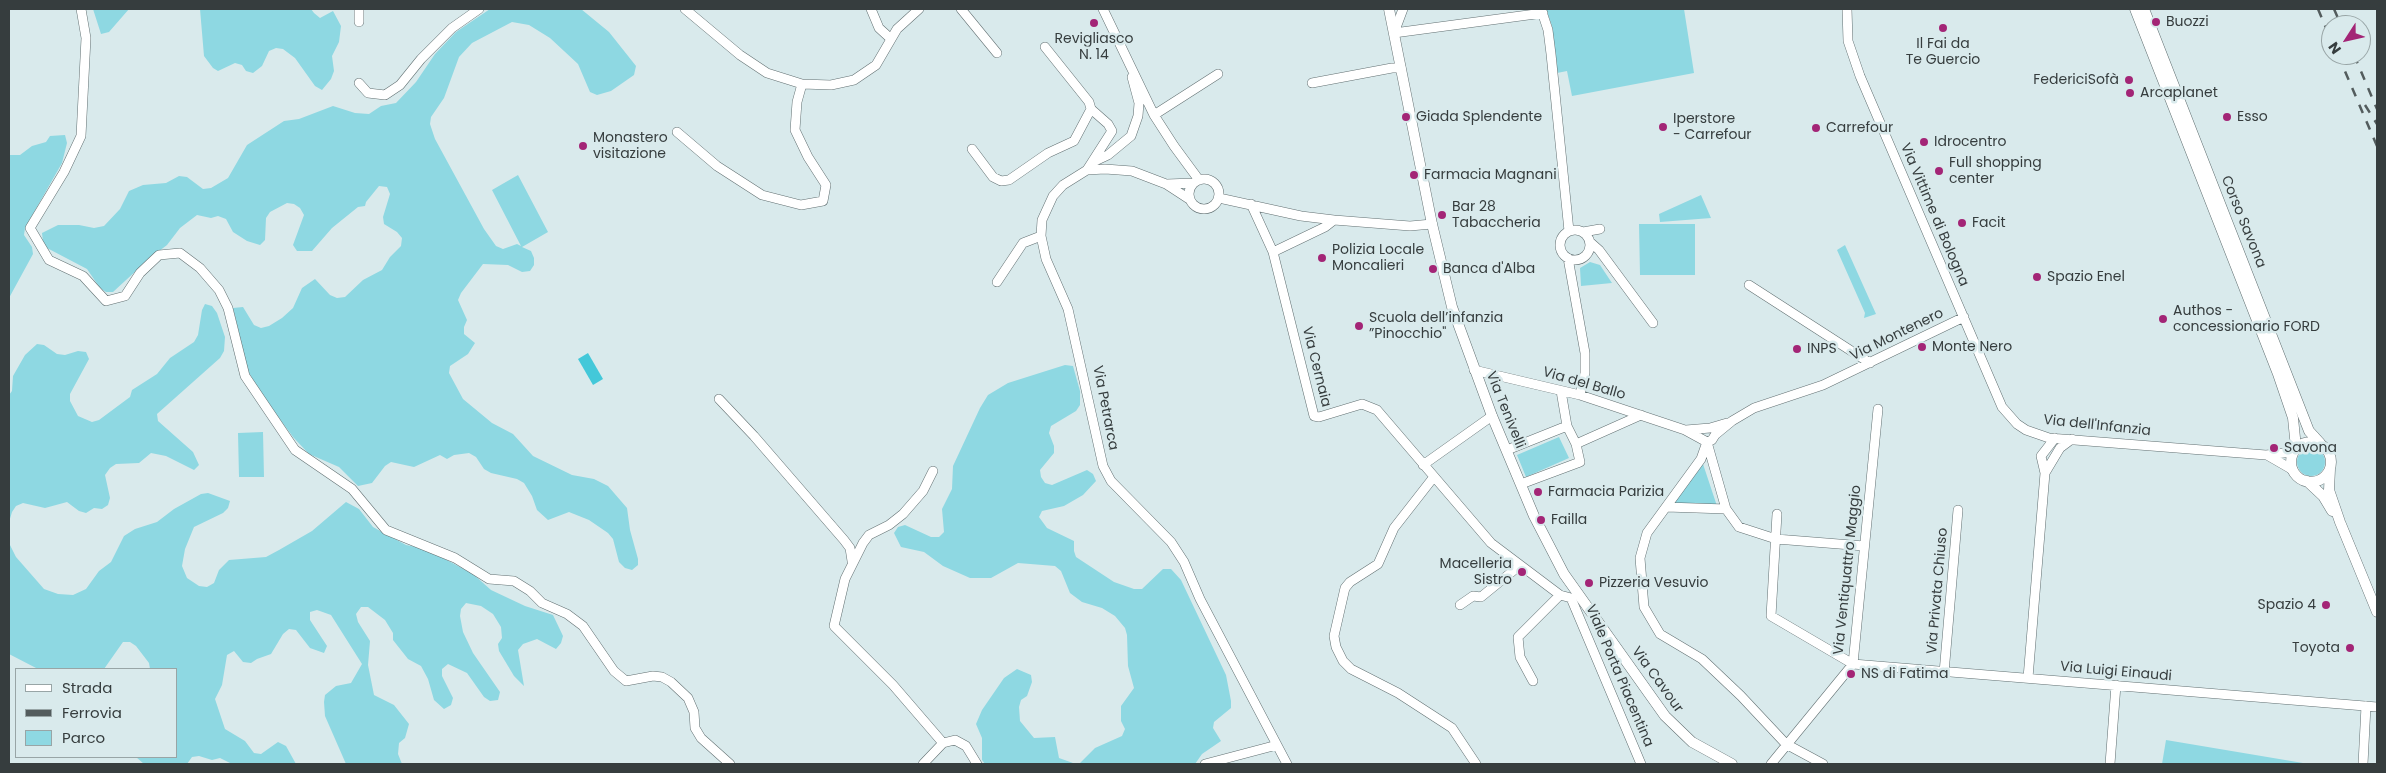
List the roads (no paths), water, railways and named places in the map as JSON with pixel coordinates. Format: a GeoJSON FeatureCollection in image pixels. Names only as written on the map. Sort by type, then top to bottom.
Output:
{"type":"FeatureCollection","features":[{"type":"Feature","properties":{"kind":"main road","name":"Via Tenivelli"},"geometry":{"type":"LineString","coordinates":[[1389,9],[1433,226],[1452,307],[1492,416],[1554,558],[1574,595]]}},
{"type":"Feature","properties":{"kind":"main road","name":"Corso Savona"},"geometry":{"type":"LineString","coordinates":[[2135,9],[2278,374],[2293,418],[2295,450]]}},
{"type":"Feature","properties":{"kind":"main road","name":"Corso Savona"},"geometry":{"type":"LineString","coordinates":[[2144,9],[2309,431],[2320,443]]}},
{"type":"Feature","properties":{"kind":"main road"},"geometry":{"type":"LineString","coordinates":[[2340,522],[2323,496],[2307,481],[2301,479],[2293,470],[2291,464],[2295,450],[2310,441],[2320,443],[2331,457],[2329,490],[2377,612]]}},
{"type":"Feature","properties":{"kind":"main road"},"geometry":{"type":"LineString","coordinates":[[2307,481],[2321,479],[2330,468]]}},
{"type":"Feature","properties":{"kind":"main road","name":"Via Cavour"},"geometry":{"type":"LineString","coordinates":[[1574,595],[1673,725],[1701,748],[1732,764]]}},
{"type":"Feature","properties":{"kind":"street"},"geometry":{"type":"LineString","coordinates":[[82,9],[86,38],[81,136],[64,172],[30,228],[49,260],[83,276],[106,301],[125,296],[140,273],[159,255],[180,253],[200,268],[218,290],[228,308],[245,376],[296,450],[352,489],[386,530],[455,558],[489,579],[514,581],[530,591],[542,603],[567,614],[583,626],[614,671],[626,681],[662,676],[671,682],[688,698],[694,712],[695,728],[701,738],[730,764]]}},
{"type":"Feature","properties":{"kind":"street"},"geometry":{"type":"LineString","coordinates":[[359,9],[359,22]]}},
{"type":"Feature","properties":{"kind":"street"},"geometry":{"type":"LineString","coordinates":[[359,83],[368,93],[385,95],[400,85],[421,59],[452,28],[479,9]]}},
{"type":"Feature","properties":{"kind":"street"},"geometry":{"type":"LineString","coordinates":[[685,9],[740,55],[767,73],[802,84],[831,86],[854,80],[876,65],[897,29],[919,9]]}},
{"type":"Feature","properties":{"kind":"street"},"geometry":{"type":"LineString","coordinates":[[871,9],[879,28],[891,39]]}},
{"type":"Feature","properties":{"kind":"street"},"geometry":{"type":"LineString","coordinates":[[961,9],[996,53]]}},
{"type":"Feature","properties":{"kind":"street"},"geometry":{"type":"LineString","coordinates":[[1103,9],[1154,115],[1196,181]]}},
{"type":"Feature","properties":{"kind":"street"},"geometry":{"type":"LineString","coordinates":[[1403,9],[1394,32],[1542,11],[1548,30],[1570,231]]}},
{"type":"Feature","properties":{"kind":"street","name":"Via Vittime di Bologna"},"geometry":{"type":"LineString","coordinates":[[1847,9],[1848,41],[1852,55],[1964,317]]}},
{"type":"Feature","properties":{"kind":"street"},"geometry":{"type":"LineString","coordinates":[[1045,47],[1089,102],[1091,109],[1108,124],[1112,131],[1088,170]]}},
{"type":"Feature","properties":{"kind":"street"},"geometry":{"type":"LineString","coordinates":[[1093,162],[1108,155],[1131,136],[1138,116],[1139,103],[1126,57]]}},
{"type":"Feature","properties":{"kind":"street"},"geometry":{"type":"LineString","coordinates":[[1312,83],[1401,68]]}},
{"type":"Feature","properties":{"kind":"street"},"geometry":{"type":"LineString","coordinates":[[1154,115],[1218,74]]}},
{"type":"Feature","properties":{"kind":"street"},"geometry":{"type":"LineString","coordinates":[[677,132],[717,166],[762,195],[801,205],[823,201],[826,185],[808,157],[795,130],[797,102],[802,84]]}},
{"type":"Feature","properties":{"kind":"street"},"geometry":{"type":"LineString","coordinates":[[972,149],[993,177],[1001,181],[1009,180],[1048,153],[1074,141],[1091,109]]}},
{"type":"Feature","properties":{"kind":"street","name":"Via Petrarca"},"geometry":{"type":"LineString","coordinates":[[1189,199],[1166,184],[1132,171],[1105,168],[1088,170],[1063,185],[1053,196],[1042,220],[1041,236],[1046,259],[1068,309],[1103,466],[1111,481],[1170,542],[1184,562],[1200,599],[1287,764]]}},
{"type":"Feature","properties":{"kind":"street"},"geometry":{"type":"LineString","coordinates":[[1196,181],[1212,181],[1218,188],[1219,198],[1214,206],[1204,210],[1195,207],[1189,199],[1189,190],[1196,181]]}},
{"type":"Feature","properties":{"kind":"street","name":"Via Petrarca"},"geometry":{"type":"LineString","coordinates":[[1166,184],[1196,181]]}},
{"type":"Feature","properties":{"kind":"street"},"geometry":{"type":"LineString","coordinates":[[1219,198],[1301,216],[1410,226],[1433,226]]}},
{"type":"Feature","properties":{"kind":"street","name":"Via Cernaia"},"geometry":{"type":"LineString","coordinates":[[1251,204],[1273,252],[1314,416],[1319,417],[1362,404],[1377,410],[1491,543],[1519,566],[1560,595],[1574,595]]}},
{"type":"Feature","properties":{"kind":"street"},"geometry":{"type":"LineString","coordinates":[[1273,252],[1324,227],[1334,220]]}},
{"type":"Feature","properties":{"kind":"street"},"geometry":{"type":"LineString","coordinates":[[1600,229],[1590,241],[1587,255],[1578,260],[1564,256],[1560,246],[1562,237],[1570,231],[1583,232],[1600,229]]}},
{"type":"Feature","properties":{"kind":"street"},"geometry":{"type":"LineString","coordinates":[[1583,232],[1599,250],[1606,262],[1653,323]]}},
{"type":"Feature","properties":{"kind":"street"},"geometry":{"type":"LineString","coordinates":[[997,282],[1023,243],[1041,236]]}},
{"type":"Feature","properties":{"kind":"street"},"geometry":{"type":"LineString","coordinates":[[1587,255],[1606,262]]}},
{"type":"Feature","properties":{"kind":"street"},"geometry":{"type":"LineString","coordinates":[[1568,258],[1585,353],[1585,374],[1580,395]]}},
{"type":"Feature","properties":{"kind":"street"},"geometry":{"type":"LineString","coordinates":[[1572,276],[1578,260]]}},
{"type":"Feature","properties":{"kind":"street"},"geometry":{"type":"LineString","coordinates":[[1749,286],[1870,364]]}},
{"type":"Feature","properties":{"kind":"street","name":"Via Montenero"},"geometry":{"type":"LineString","coordinates":[[1704,440],[1712,440],[1709,430],[1732,421],[1754,408],[1823,385],[1870,364],[1964,317]]}},
{"type":"Feature","properties":{"kind":"street","name":"Via dell'Infanzia"},"geometry":{"type":"LineString","coordinates":[[1964,317],[2002,407],[2009,416],[2026,430],[2055,438],[2266,455],[2295,450]]}},
{"type":"Feature","properties":{"kind":"street","name":"Via del Ballo"},"geometry":{"type":"LineString","coordinates":[[1474,370],[1580,395],[1685,430],[1704,440]]}},
{"type":"Feature","properties":{"kind":"street"},"geometry":{"type":"LineString","coordinates":[[1521,484],[1580,462],[1576,444],[1567,426],[1561,391]]}},
{"type":"Feature","properties":{"kind":"street"},"geometry":{"type":"LineString","coordinates":[[719,400],[754,436],[844,540],[850,548],[852,562]]}},
{"type":"Feature","properties":{"kind":"street","name":"Via Ventiquattro Maggio"},"geometry":{"type":"LineString","coordinates":[[1770,764],[1853,664],[1878,409]]}},
{"type":"Feature","properties":{"kind":"street"},"geometry":{"type":"LineString","coordinates":[[1576,444],[1641,415]]}},
{"type":"Feature","properties":{"kind":"street"},"geometry":{"type":"LineString","coordinates":[[1423,465],[1492,416]]}},
{"type":"Feature","properties":{"kind":"street"},"geometry":{"type":"LineString","coordinates":[[1507,450],[1567,426]]}},
{"type":"Feature","properties":{"kind":"street"},"geometry":{"type":"LineString","coordinates":[[1685,430],[1709,430]]}},
{"type":"Feature","properties":{"kind":"street"},"geometry":{"type":"LineString","coordinates":[[2028,678],[2045,473],[2041,456],[2055,438]]}},
{"type":"Feature","properties":{"kind":"street"},"geometry":{"type":"LineString","coordinates":[[2045,473],[2060,448],[2072,439]]}},
{"type":"Feature","properties":{"kind":"street"},"geometry":{"type":"LineString","coordinates":[[1704,440],[1726,509],[1739,527],[1776,539],[1864,546]]}},
{"type":"Feature","properties":{"kind":"street"},"geometry":{"type":"LineString","coordinates":[[1704,440],[1701,458],[1647,533],[1640,558],[1644,607],[1660,634],[1702,659],[1786,744],[1823,764]]}},
{"type":"Feature","properties":{"kind":"street","name":"Via dell'Infanzia"},"geometry":{"type":"LineString","coordinates":[[2266,455],[2293,470]]}},
{"type":"Feature","properties":{"kind":"street"},"geometry":{"type":"LineString","coordinates":[[933,471],[923,491],[903,514],[889,525],[870,535],[852,562],[839,598],[834,626],[893,685],[943,743]]}},
{"type":"Feature","properties":{"kind":"street"},"geometry":{"type":"LineString","coordinates":[[1434,478],[1393,527],[1378,564],[1350,582],[1345,588],[1334,636],[1336,647],[1343,661],[1351,669],[1374,683],[1398,693],[1452,728],[1476,764]]}},
{"type":"Feature","properties":{"kind":"street"},"geometry":{"type":"LineString","coordinates":[[1666,507],[1726,509]]}},
{"type":"Feature","properties":{"kind":"street","name":"Via Privata Chiuso"},"geometry":{"type":"LineString","coordinates":[[1944,673],[1958,510]]}},
{"type":"Feature","properties":{"kind":"street"},"geometry":{"type":"LineString","coordinates":[[1776,514],[1771,616],[1853,664]]}},
{"type":"Feature","properties":{"kind":"street"},"geometry":{"type":"LineString","coordinates":[[1460,605],[1472,596],[1481,596],[1519,566]]}},
{"type":"Feature","properties":{"kind":"street"},"geometry":{"type":"LineString","coordinates":[[1533,681],[1520,657],[1518,637],[1560,595]]}},
{"type":"Feature","properties":{"kind":"street","name":"Viale Porta Piacentina"},"geometry":{"type":"LineString","coordinates":[[1574,595],[1641,764]]}},
{"type":"Feature","properties":{"kind":"street","name":"Via Luigi Einaudi"},"geometry":{"type":"LineString","coordinates":[[1853,664],[2377,708]]}},
{"type":"Feature","properties":{"kind":"street"},"geometry":{"type":"LineString","coordinates":[[2110,764],[2116,685]]}},
{"type":"Feature","properties":{"kind":"street"},"geometry":{"type":"LineString","coordinates":[[2362,764],[2366,706]]}},
{"type":"Feature","properties":{"kind":"street"},"geometry":{"type":"LineString","coordinates":[[923,764],[943,743],[955,740],[966,746],[977,764]]}},
{"type":"Feature","properties":{"kind":"street"},"geometry":{"type":"LineString","coordinates":[[1205,764],[1276,745]]}},
{"type":"Feature","properties":{"kind":"railway"},"geometry":{"type":"LineString","coordinates":[[2318,9],[2321,16]]}},
{"type":"Feature","properties":{"kind":"railway"},"geometry":{"type":"LineString","coordinates":[[2334,9],[2337,15]]}},
{"type":"Feature","properties":{"kind":"railway"},"geometry":{"type":"LineString","coordinates":[[2342,65],[2377,146]]}},
{"type":"Feature","properties":{"kind":"railway"},"geometry":{"type":"LineString","coordinates":[[2358,65],[2377,109]]}},
{"type":"Feature","properties":{"kind":"railway"},"geometry":{"type":"LineString","coordinates":[[2365,105],[2377,124]]}},
{"type":"Feature","properties":{"kind":"place","name":"Buozzi"},"geometry":{"type":"Point","coordinates":[2156,22]}},
{"type":"Feature","properties":{"kind":"place","name":"Revigliasco N. 14"},"geometry":{"type":"Point","coordinates":[1094,23]}},
{"type":"Feature","properties":{"kind":"place","name":"Il Fai da Te Guercio"},"geometry":{"type":"Point","coordinates":[1943,28]}},
{"type":"Feature","properties":{"kind":"place","name":"FedericiSofà"},"geometry":{"type":"Point","coordinates":[2129,80]}},
{"type":"Feature","properties":{"kind":"place","name":"Arcaplanet"},"geometry":{"type":"Point","coordinates":[2130,93]}},
{"type":"Feature","properties":{"kind":"place","name":"Giada Splendente"},"geometry":{"type":"Point","coordinates":[1406,117]}},
{"type":"Feature","properties":{"kind":"place","name":"Esso"},"geometry":{"type":"Point","coordinates":[2227,117]}},
{"type":"Feature","properties":{"kind":"place","name":"Iperstore - Carrefour"},"geometry":{"type":"Point","coordinates":[1663,127]}},
{"type":"Feature","properties":{"kind":"place","name":"Carrefour"},"geometry":{"type":"Point","coordinates":[1816,128]}},
{"type":"Feature","properties":{"kind":"place","name":"Idrocentro"},"geometry":{"type":"Point","coordinates":[1924,142]}},
{"type":"Feature","properties":{"kind":"place","name":"Monastero visitazione"},"geometry":{"type":"Point","coordinates":[583,146]}},
{"type":"Feature","properties":{"kind":"place","name":"Full shopping center"},"geometry":{"type":"Point","coordinates":[1939,171]}},
{"type":"Feature","properties":{"kind":"place","name":"Farmacia Magnani"},"geometry":{"type":"Point","coordinates":[1414,175]}},
{"type":"Feature","properties":{"kind":"place","name":"Bar 28 Tabaccheria"},"geometry":{"type":"Point","coordinates":[1442,215]}},
{"type":"Feature","properties":{"kind":"place","name":"Facit"},"geometry":{"type":"Point","coordinates":[1962,223]}},
{"type":"Feature","properties":{"kind":"place","name":"Polizia Locale Moncalieri"},"geometry":{"type":"Point","coordinates":[1322,258]}},
{"type":"Feature","properties":{"kind":"place","name":"Banca d'Alba"},"geometry":{"type":"Point","coordinates":[1433,269]}},
{"type":"Feature","properties":{"kind":"place","name":"Spazio Enel"},"geometry":{"type":"Point","coordinates":[2037,277]}},
{"type":"Feature","properties":{"kind":"place","name":"Authos - concessionario FORD"},"geometry":{"type":"Point","coordinates":[2163,319]}},
{"type":"Feature","properties":{"kind":"place","name":"Scuola dell’infanzia ”Pinocchio\""},"geometry":{"type":"Point","coordinates":[1359,326]}},
{"type":"Feature","properties":{"kind":"place","name":"Monte Nero"},"geometry":{"type":"Point","coordinates":[1922,347]}},
{"type":"Feature","properties":{"kind":"place","name":"INPS"},"geometry":{"type":"Point","coordinates":[1797,349]}},
{"type":"Feature","properties":{"kind":"place","name":"Savona"},"geometry":{"type":"Point","coordinates":[2274,448]}},
{"type":"Feature","properties":{"kind":"place","name":"Farmacia Parizia"},"geometry":{"type":"Point","coordinates":[1538,492]}},
{"type":"Feature","properties":{"kind":"place","name":"Failla"},"geometry":{"type":"Point","coordinates":[1541,520]}},
{"type":"Feature","properties":{"kind":"place","name":"Macelleria Sistro"},"geometry":{"type":"Point","coordinates":[1522,572]}},
{"type":"Feature","properties":{"kind":"place","name":"Pizzeria Vesuvio"},"geometry":{"type":"Point","coordinates":[1589,583]}},
{"type":"Feature","properties":{"kind":"place","name":"Spazio 4"},"geometry":{"type":"Point","coordinates":[2326,605]}},
{"type":"Feature","properties":{"kind":"place","name":"Toyota"},"geometry":{"type":"Point","coordinates":[2350,648]}},
{"type":"Feature","properties":{"kind":"place","name":"NS di Fatima"},"geometry":{"type":"Point","coordinates":[1851,674]}}]}
